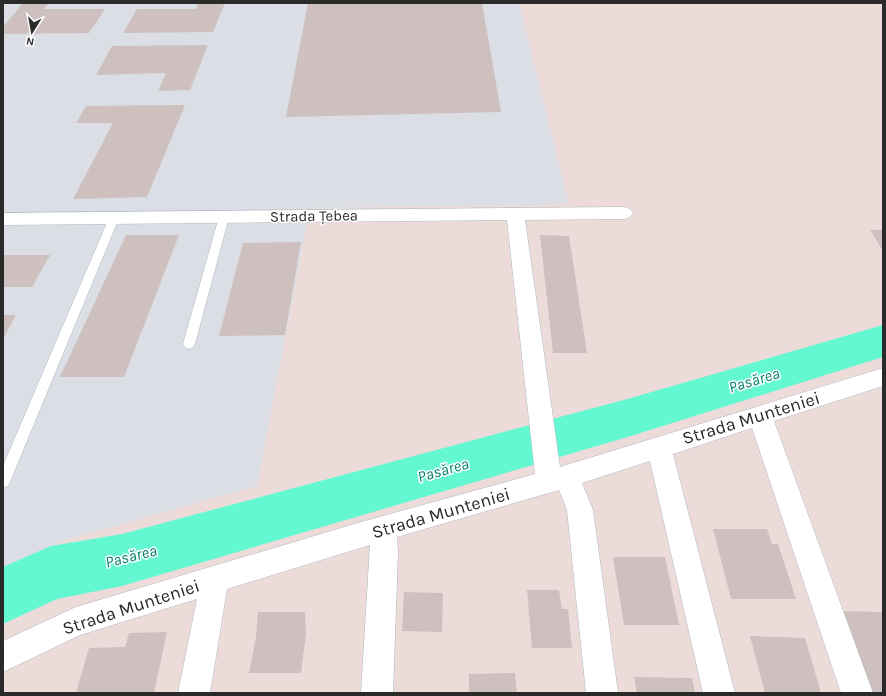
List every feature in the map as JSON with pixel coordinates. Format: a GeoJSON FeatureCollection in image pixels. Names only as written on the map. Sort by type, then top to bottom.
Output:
{"type":"FeatureCollection","features":[{"type":"Feature","properties":{"kind":"street","name":"Strada Țebea"},"geometry":{"type":"LineString","coordinates":[[3,219],[624,213]]}},
{"type":"Feature","properties":{"kind":"street"},"geometry":{"type":"LineString","coordinates":[[515,214],[541,428],[546,455],[558,479],[580,510],[602,693]]}},
{"type":"Feature","properties":{"kind":"street","name":"Strada Munteniei"},"geometry":{"type":"LineString","coordinates":[[3,657],[76,622],[383,529],[558,479],[882,378]]}},
{"type":"Feature","properties":{"kind":"street"},"geometry":{"type":"LineString","coordinates":[[760,415],[857,693]]}},
{"type":"Feature","properties":{"kind":"street"},"geometry":{"type":"LineString","coordinates":[[659,447],[719,693]]}},
{"type":"Feature","properties":{"kind":"street"},"geometry":{"type":"LineString","coordinates":[[377,693],[384,552],[383,529]]}},
{"type":"Feature","properties":{"kind":"street"},"geometry":{"type":"LineString","coordinates":[[194,693],[215,579]]}},
{"type":"Feature","properties":{"kind":"lane"},"geometry":{"type":"LineString","coordinates":[[189,344],[224,217]]}},
{"type":"Feature","properties":{"kind":"lane"},"geometry":{"type":"LineString","coordinates":[[3,482],[114,218]]}},
{"type":"Feature","properties":{"kind":"shaded area"},"geometry":{"type":"Polygon","coordinates":[[[3,3],[519,3],[569,204],[310,208],[257,486],[65,540],[3,571],[3,3]]]}},
{"type":"Feature","properties":{"kind":"building"},"geometry":{"type":"Polygon","coordinates":[[[23,3],[49,3],[44,9],[105,9],[89,33],[3,34],[3,27],[23,3]]]}},
{"type":"Feature","properties":{"kind":"building"},"geometry":{"type":"Polygon","coordinates":[[[198,3],[225,3],[213,32],[123,33],[137,9],[196,9],[198,3]]]}},
{"type":"Feature","properties":{"kind":"building"},"geometry":{"type":"Polygon","coordinates":[[[308,3],[482,3],[501,112],[286,117],[308,3]]]}},
{"type":"Feature","properties":{"kind":"building"},"geometry":{"type":"Polygon","coordinates":[[[208,45],[190,90],[158,91],[166,73],[96,75],[112,46],[208,45]]]}},
{"type":"Feature","properties":{"kind":"building"},"geometry":{"type":"Polygon","coordinates":[[[185,105],[147,197],[73,199],[113,123],[76,123],[86,106],[185,105]]]}},
{"type":"Feature","properties":{"kind":"building"},"geometry":{"type":"Polygon","coordinates":[[[870,230],[883,230],[883,251],[870,230]]]}},
{"type":"Feature","properties":{"kind":"building"},"geometry":{"type":"Polygon","coordinates":[[[126,235],[179,235],[124,377],[60,377],[126,235]]]}},
{"type":"Feature","properties":{"kind":"building"},"geometry":{"type":"Polygon","coordinates":[[[540,235],[569,236],[587,353],[553,353],[540,235]]]}},
{"type":"Feature","properties":{"kind":"building"},"geometry":{"type":"Polygon","coordinates":[[[301,242],[285,335],[219,336],[243,243],[301,242]]]}},
{"type":"Feature","properties":{"kind":"building"},"geometry":{"type":"Polygon","coordinates":[[[3,255],[50,255],[32,287],[3,287],[3,255]]]}},
{"type":"Feature","properties":{"kind":"building"},"geometry":{"type":"Polygon","coordinates":[[[3,315],[16,315],[3,339],[3,315]]]}},
{"type":"Feature","properties":{"kind":"building"},"geometry":{"type":"Polygon","coordinates":[[[713,529],[767,529],[772,544],[778,544],[796,599],[731,599],[713,529]]]}},
{"type":"Feature","properties":{"kind":"building"},"geometry":{"type":"Polygon","coordinates":[[[613,557],[665,557],[679,625],[624,625],[613,557]]]}},
{"type":"Feature","properties":{"kind":"building"},"geometry":{"type":"Polygon","coordinates":[[[527,590],[559,590],[562,609],[568,609],[572,648],[532,648],[527,590]]]}},
{"type":"Feature","properties":{"kind":"building"},"geometry":{"type":"Polygon","coordinates":[[[404,592],[443,593],[442,632],[402,631],[404,592]]]}},
{"type":"Feature","properties":{"kind":"building"},"geometry":{"type":"Polygon","coordinates":[[[838,611],[883,612],[883,693],[866,693],[838,611]]]}},
{"type":"Feature","properties":{"kind":"building"},"geometry":{"type":"Polygon","coordinates":[[[258,612],[305,612],[306,634],[301,673],[249,673],[256,637],[258,612]]]}},
{"type":"Feature","properties":{"kind":"building"},"geometry":{"type":"Polygon","coordinates":[[[167,632],[154,693],[76,693],[89,648],[125,647],[129,633],[167,632]]]}},
{"type":"Feature","properties":{"kind":"building"},"geometry":{"type":"Polygon","coordinates":[[[750,636],[805,638],[821,693],[765,693],[750,636]]]}},
{"type":"Feature","properties":{"kind":"building"},"geometry":{"type":"Polygon","coordinates":[[[515,673],[517,693],[469,693],[469,674],[515,673]]]}},
{"type":"Feature","properties":{"kind":"building"},"geometry":{"type":"Polygon","coordinates":[[[634,677],[692,678],[695,693],[637,693],[634,677]]]}},
{"type":"Feature","properties":{"kind":"waterway","name":"Pasărea"},"geometry":{"type":"LineString","coordinates":[[3,596],[51,573],[122,560],[631,417],[883,341]]}}]}
